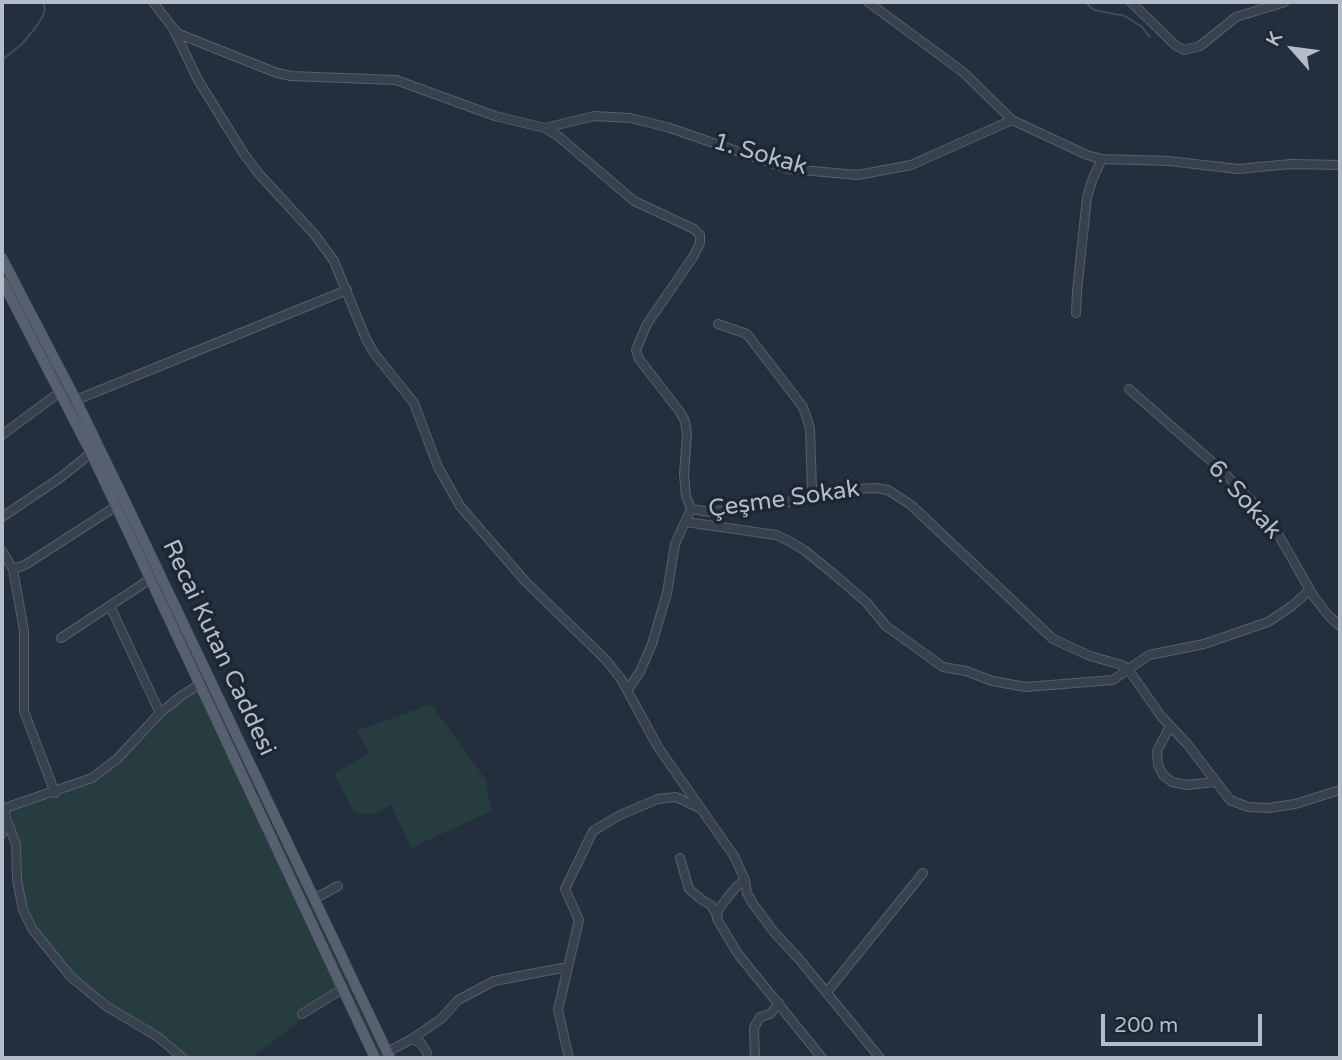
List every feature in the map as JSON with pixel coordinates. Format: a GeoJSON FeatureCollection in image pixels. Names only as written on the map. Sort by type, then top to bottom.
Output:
{"type":"FeatureCollection","features":[{"type":"Feature","properties":{"kind":"main road","name":"Recai Kutan Caddesi"},"geometry":{"type":"LineString","coordinates":[[2,258],[76,400],[388,1055]]}},
{"type":"Feature","properties":{"kind":"main road","name":"Recai Kutan Caddesi"},"geometry":{"type":"LineString","coordinates":[[2,281],[91,453],[375,1058]]}},
{"type":"Feature","properties":{"kind":"street"},"geometry":{"type":"LineString","coordinates":[[153,2],[173,28],[198,80],[231,135],[259,174],[328,251],[340,272],[374,353],[414,403],[438,467],[460,506],[525,581],[606,660],[628,690],[658,747],[734,856],[745,880],[747,893],[766,923],[880,1058]]}},
{"type":"Feature","properties":{"kind":"street"},"geometry":{"type":"LineString","coordinates":[[867,2],[963,72],[1012,120],[1087,155],[1102,159],[1169,161],[1238,169],[1291,164],[1340,165]]}},
{"type":"Feature","properties":{"kind":"street"},"geometry":{"type":"LineString","coordinates":[[1131,2],[1175,45],[1184,50],[1200,46],[1236,17],[1285,2]]}},
{"type":"Feature","properties":{"kind":"street","name":"Çeşme Sokak"},"geometry":{"type":"LineString","coordinates":[[173,28],[179,34],[277,73],[291,76],[396,80],[495,116],[545,128],[566,142],[634,201],[694,229],[700,235],[700,243],[693,257],[647,324],[636,350],[639,359],[685,421],[687,435],[684,474],[686,496],[691,509],[710,512],[788,502],[812,491],[876,488],[888,490],[900,496],[1053,639],[1128,669]]}},
{"type":"Feature","properties":{"kind":"street","name":"1. Sokak"},"geometry":{"type":"LineString","coordinates":[[545,128],[594,116],[630,118],[667,127],[789,169],[858,175],[911,165],[1012,120]]}},
{"type":"Feature","properties":{"kind":"street"},"geometry":{"type":"LineString","coordinates":[[1076,313],[1087,197],[1102,159]]}},
{"type":"Feature","properties":{"kind":"street"},"geometry":{"type":"LineString","coordinates":[[76,400],[347,290]]}},
{"type":"Feature","properties":{"kind":"street"},"geometry":{"type":"LineString","coordinates":[[718,324],[747,334],[803,407],[810,428],[812,491]]}},
{"type":"Feature","properties":{"kind":"street","name":"6. Sokak"},"geometry":{"type":"LineString","coordinates":[[1129,389],[1219,468],[1253,502],[1278,534],[1310,590],[1329,617],[1340,626]]}},
{"type":"Feature","properties":{"kind":"street"},"geometry":{"type":"LineString","coordinates":[[2,435],[60,392]]}},
{"type":"Feature","properties":{"kind":"street"},"geometry":{"type":"LineString","coordinates":[[2,517],[60,478],[91,453]]}},
{"type":"Feature","properties":{"kind":"street"},"geometry":{"type":"LineString","coordinates":[[13,569],[25,565],[115,507]]}},
{"type":"Feature","properties":{"kind":"street"},"geometry":{"type":"LineString","coordinates":[[628,690],[640,672],[655,637],[667,593],[675,544],[691,509]]}},
{"type":"Feature","properties":{"kind":"street"},"geometry":{"type":"LineString","coordinates":[[686,522],[776,535],[797,545],[867,603],[886,626],[943,667],[967,671],[992,681],[1026,687],[1107,682],[1149,655],[1204,644],[1268,622],[1310,590]]}},
{"type":"Feature","properties":{"kind":"street"},"geometry":{"type":"LineString","coordinates":[[2,551],[13,569],[24,631],[24,711],[55,793]]}},
{"type":"Feature","properties":{"kind":"street"},"geometry":{"type":"LineString","coordinates":[[61,638],[149,580]]}},
{"type":"Feature","properties":{"kind":"street"},"geometry":{"type":"LineString","coordinates":[[110,606],[160,713]]}},
{"type":"Feature","properties":{"kind":"street"},"geometry":{"type":"LineString","coordinates":[[1128,669],[1152,704],[1230,800],[1248,807],[1281,807],[1340,790]]}},
{"type":"Feature","properties":{"kind":"street"},"geometry":{"type":"LineString","coordinates":[[4,812],[92,778],[117,759],[160,713],[209,678]]}},
{"type":"Feature","properties":{"kind":"street"},"geometry":{"type":"LineString","coordinates":[[1170,726],[1157,751],[1158,765],[1163,775],[1172,782],[1187,785],[1215,782]]}},
{"type":"Feature","properties":{"kind":"street"},"geometry":{"type":"LineString","coordinates":[[569,1058],[558,1010],[579,920],[565,889],[593,831],[620,814],[658,799],[676,797],[702,809]]}},
{"type":"Feature","properties":{"kind":"street"},"geometry":{"type":"LineString","coordinates":[[2,834],[4,812]]}},
{"type":"Feature","properties":{"kind":"street"},"geometry":{"type":"LineString","coordinates":[[4,812],[16,844],[17,880],[23,910],[33,930],[71,977],[106,1006],[158,1037],[183,1058]]}},
{"type":"Feature","properties":{"kind":"street"},"geometry":{"type":"LineString","coordinates":[[680,858],[690,889],[711,905],[738,954],[822,1058]]}},
{"type":"Feature","properties":{"kind":"street"},"geometry":{"type":"LineString","coordinates":[[827,992],[923,873]]}},
{"type":"Feature","properties":{"kind":"street"},"geometry":{"type":"LineString","coordinates":[[716,914],[736,887],[745,880]]}},
{"type":"Feature","properties":{"kind":"street"},"geometry":{"type":"LineString","coordinates":[[314,899],[338,886]]}},
{"type":"Feature","properties":{"kind":"street"},"geometry":{"type":"LineString","coordinates":[[388,1055],[442,1017],[458,1000],[494,981],[562,968],[566,972]]}},
{"type":"Feature","properties":{"kind":"street"},"geometry":{"type":"LineString","coordinates":[[302,1014],[342,989]]}},
{"type":"Feature","properties":{"kind":"street"},"geometry":{"type":"LineString","coordinates":[[755,1058],[754,1028],[760,1017],[770,1014],[779,1003]]}},
{"type":"Feature","properties":{"kind":"street"},"geometry":{"type":"LineString","coordinates":[[412,1039],[421,1043],[427,1053]]}},
{"type":"Feature","properties":{"kind":"street"},"geometry":{"type":"LineString","coordinates":[[865,1058],[873,1050]]}},
{"type":"Feature","properties":{"kind":"green space"},"geometry":{"type":"Polygon","coordinates":[[[71,402],[203,674],[199,677],[74,415],[71,402]]]}},
{"type":"Feature","properties":{"kind":"green space"},"geometry":{"type":"Polygon","coordinates":[[[198,684],[342,989],[251,1058],[185,1058],[94,996],[61,965],[29,923],[17,880],[11,808],[103,768],[198,684]]]}},
{"type":"Feature","properties":{"kind":"green space"},"geometry":{"type":"Polygon","coordinates":[[[208,686],[384,1058],[379,1058],[204,688],[208,686]]]}},
{"type":"Feature","properties":{"kind":"green space"},"geometry":{"type":"Polygon","coordinates":[[[431,704],[486,780],[491,811],[411,848],[391,805],[374,814],[354,812],[334,774],[369,753],[357,731],[431,704]]]}},
{"type":"Feature","properties":{"kind":"waterway"},"geometry":{"type":"LineString","coordinates":[[2,60],[22,44],[36,27],[43,16],[43,2]]}},
{"type":"Feature","properties":{"kind":"waterway"},"geometry":{"type":"LineString","coordinates":[[1085,2],[1094,10],[1125,16],[1142,27],[1150,37]]}}]}
